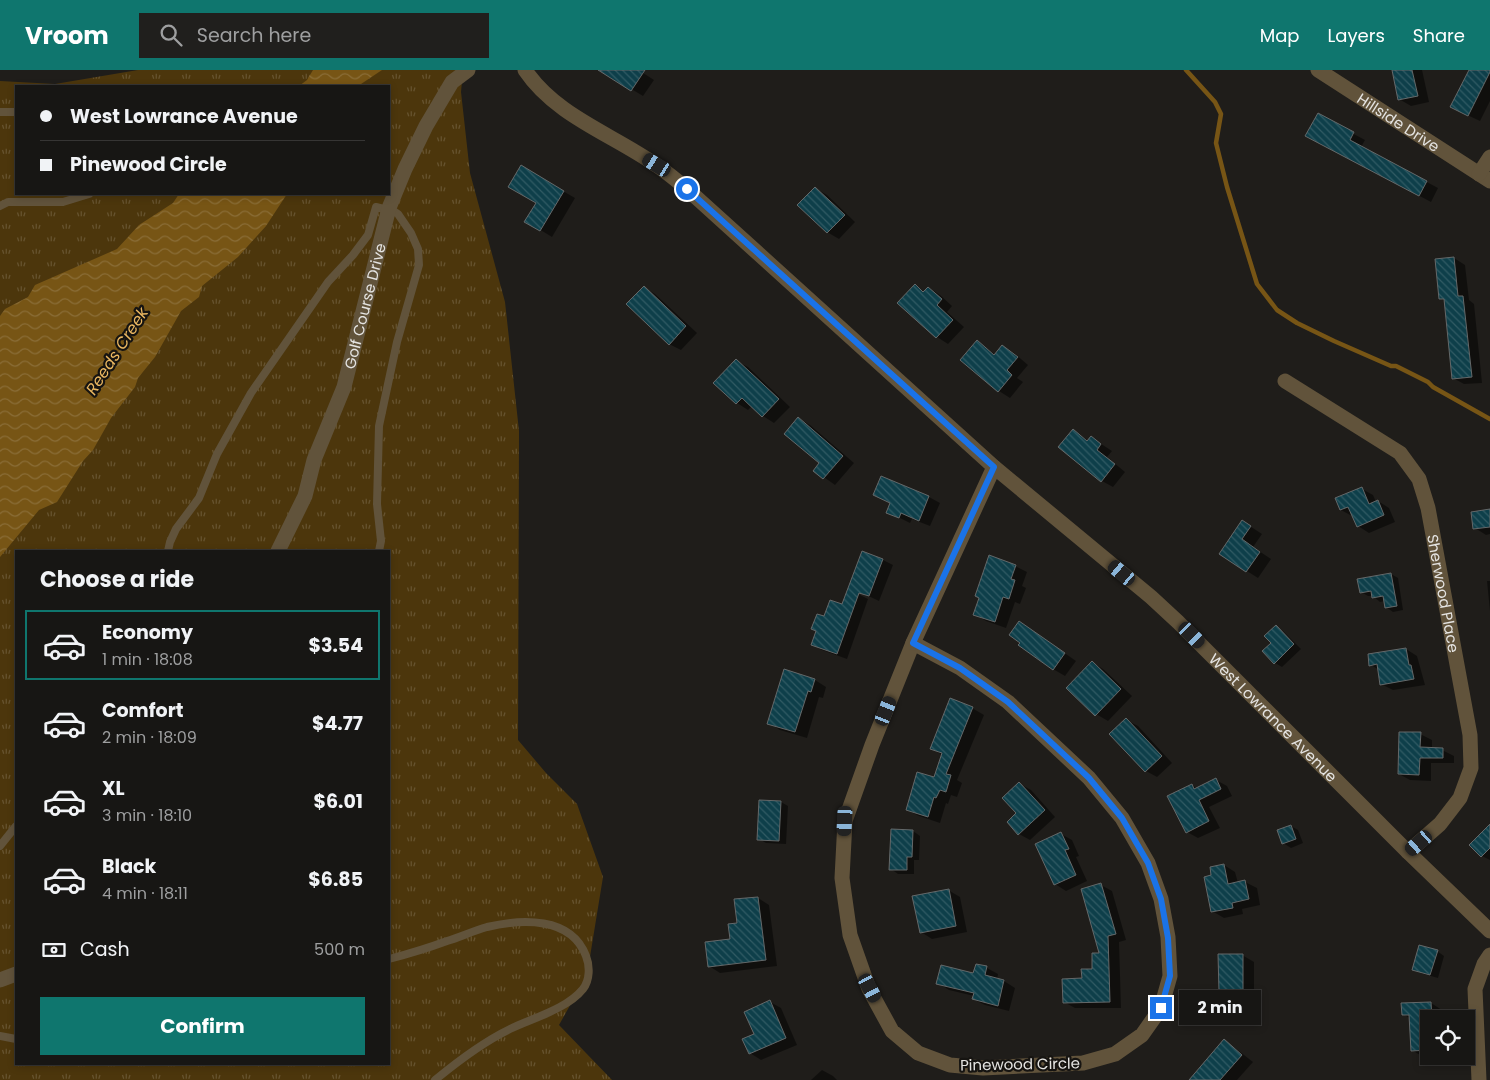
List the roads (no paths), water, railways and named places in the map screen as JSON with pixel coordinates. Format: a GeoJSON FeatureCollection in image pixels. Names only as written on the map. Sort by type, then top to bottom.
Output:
{"type":"FeatureCollection","features":[{"type":"Feature","properties":{"kind":"street","name":"Golf Course Drive"},"geometry":{"type":"LineString","coordinates":[[278,550],[304,496],[314,460],[344,387],[389,209],[405,169],[426,126],[452,82],[468,70]]}},
{"type":"Feature","properties":{"kind":"street","name":"West Lowrance Avenue"},"geometry":{"type":"LineString","coordinates":[[525,70],[533,82],[558,105],[657,165],[687,189],[994,467],[1178,622],[1408,852],[1490,931]]}},
{"type":"Feature","properties":{"kind":"street","name":"Hillside Drive"},"geometry":{"type":"LineString","coordinates":[[1318,70],[1484,178],[1490,157]]}},
{"type":"Feature","properties":{"kind":"street","name":"Sherwood Place"},"geometry":{"type":"LineString","coordinates":[[1284,381],[1400,453],[1418,479],[1428,508],[1470,736],[1471,768],[1460,798],[1440,824],[1408,852]]}},
{"type":"Feature","properties":{"kind":"street","name":"Pinewood Circle"},"geometry":{"type":"LineString","coordinates":[[913,643],[960,668],[1008,702],[1089,778],[1122,818],[1148,863],[1163,909],[1168,938],[1170,976],[1161,1008],[1142,1035],[1115,1054],[1083,1063],[984,1068],[950,1065],[918,1053],[892,1031],[870,988],[850,935],[842,878],[845,821],[872,745],[913,643],[994,467]]}},
{"type":"Feature","properties":{"kind":"street"},"geometry":{"type":"LineString","coordinates":[[1479,1080],[1475,989],[1484,964],[1490,956]]}},
{"type":"Feature","properties":{"kind":"street"},"geometry":{"type":"LineString","coordinates":[[0,980],[15,974]]}},
{"type":"Feature","properties":{"kind":"lane"},"geometry":{"type":"LineString","coordinates":[[0,112],[15,112]]}},
{"type":"Feature","properties":{"kind":"lane"},"geometry":{"type":"LineString","coordinates":[[0,206],[8,202],[63,202],[86,195]]}},
{"type":"Feature","properties":{"kind":"lane"},"geometry":{"type":"LineString","coordinates":[[168,550],[176,529],[198,498],[217,454],[251,393],[328,282],[353,255],[368,235],[376,207],[389,209],[398,214],[418,249],[419,265],[397,342],[378,426],[377,504],[381,541],[379,550]]}},
{"type":"Feature","properties":{"kind":"lane"},"geometry":{"type":"LineString","coordinates":[[0,846],[15,827]]}},
{"type":"Feature","properties":{"kind":"lane"},"geometry":{"type":"LineString","coordinates":[[390,960],[486,928],[513,923],[541,923],[562,928],[576,939],[583,948],[588,961],[589,979],[584,988],[572,998],[552,1011],[510,1029],[487,1042],[451,1066],[435,1080]]}},
{"type":"Feature","properties":{"kind":"lane"},"geometry":{"type":"LineString","coordinates":[[0,1036],[15,1039]]}},
{"type":"Feature","properties":{"kind":"water"},"geometry":{"type":"Polygon","coordinates":[[[313,70],[382,70],[360,85],[300,85],[307,80],[313,70]]]}},
{"type":"Feature","properties":{"kind":"water","name":"Reeds Creek"},"geometry":{"type":"Polygon","coordinates":[[[178,195],[286,195],[266,226],[238,257],[202,286],[199,297],[181,311],[155,357],[138,378],[135,387],[111,418],[93,450],[83,461],[57,502],[39,510],[0,557],[0,316],[5,309],[28,297],[35,285],[117,249],[139,225],[173,203],[178,195]]]}},
{"type":"Feature","properties":{"kind":"waterway"},"geometry":{"type":"LineString","coordinates":[[1186,70],[1215,102],[1221,114],[1216,143],[1227,187],[1257,284],[1277,310],[1297,323],[1334,341],[1391,366],[1396,366],[1428,382],[1433,387],[1490,419]]}}]}
